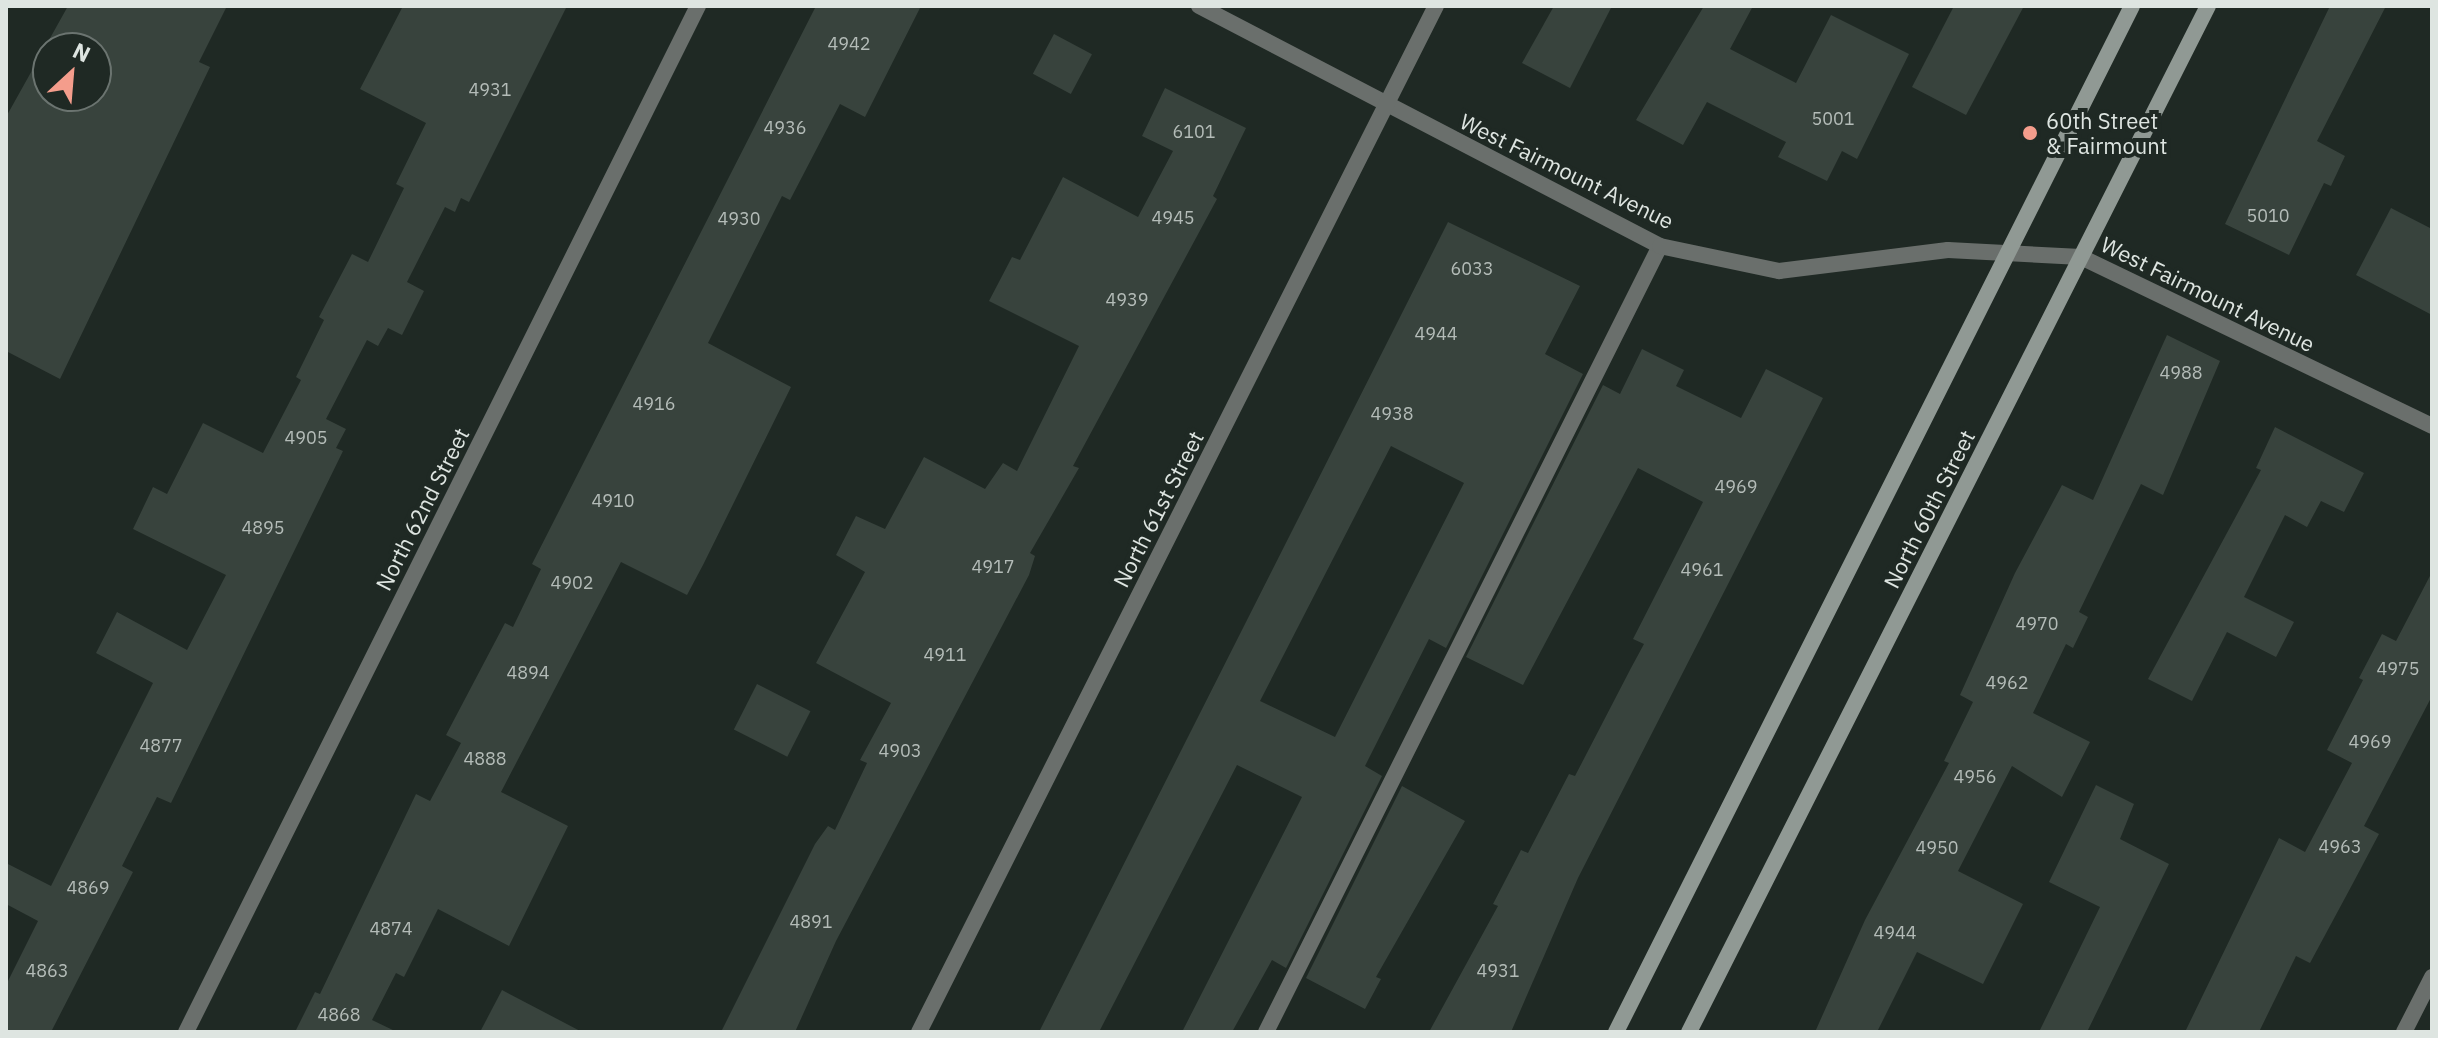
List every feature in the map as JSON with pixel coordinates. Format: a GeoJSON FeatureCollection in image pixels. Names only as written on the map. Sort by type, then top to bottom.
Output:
{"type":"FeatureCollection","features":[{"type":"Feature","properties":{"kind":"main road","name":"North 60th Street"},"geometry":{"type":"LineString","coordinates":[[1616,1032],[2132,6]]}},
{"type":"Feature","properties":{"kind":"main road","name":"North 60th Street"},"geometry":{"type":"LineString","coordinates":[[1689,1032],[2208,6]]}},
{"type":"Feature","properties":{"kind":"street","name":"North 62nd Street"},"geometry":{"type":"LineString","coordinates":[[186,1032],[698,6]]}},
{"type":"Feature","properties":{"kind":"street","name":"West Fairmount Avenue"},"geometry":{"type":"LineString","coordinates":[[1199,6],[1660,246],[1779,271],[1948,250],[2081,257],[2432,426]]}},
{"type":"Feature","properties":{"kind":"street","name":"North 61st Street"},"geometry":{"type":"LineString","coordinates":[[919,1032],[1436,6]]}},
{"type":"Feature","properties":{"kind":"street"},"geometry":{"type":"LineString","coordinates":[[1266,1032],[1660,246]]}},
{"type":"Feature","properties":{"kind":"street"},"geometry":{"type":"LineString","coordinates":[[2404,1032],[2432,977]]}},
{"type":"Feature","properties":{"kind":"building"},"geometry":{"type":"Polygon","coordinates":[[[68,6],[227,6],[199,62],[210,67],[60,379],[6,351],[6,117],[32,70],[32,112],[112,112],[112,32],[53,32],[68,6]]]}},
{"type":"Feature","properties":{"kind":"building"},"geometry":{"type":"Polygon","coordinates":[[[403,6],[567,6],[469,202],[461,198],[455,212],[445,207],[407,282],[424,291],[402,335],[388,328],[378,346],[367,340],[326,419],[346,429],[336,448],[343,451],[171,803],[157,797],[122,866],[133,872],[51,1032],[6,1032],[6,985],[38,921],[6,904],[6,863],[51,886],[153,683],[96,653],[117,612],[187,650],[226,575],[133,529],[153,487],[167,494],[203,423],[263,453],[301,380],[296,377],[324,320],[319,317],[352,254],[368,262],[404,188],[396,184],[426,123],[360,89],[403,6]]]}},
{"type":"Feature","properties":{"kind":"building"},"geometry":{"type":"Polygon","coordinates":[[[816,6],[921,6],[865,117],[840,104],[790,200],[782,196],[708,343],[791,387],[703,565],[687,595],[621,562],[501,792],[568,826],[509,946],[438,909],[404,977],[396,973],[372,1020],[397,1032],[295,1032],[315,992],[320,994],[416,794],[430,801],[461,743],[446,735],[505,623],[513,627],[541,569],[532,564],[816,6]]]}},
{"type":"Feature","properties":{"kind":"building"},"geometry":{"type":"Polygon","coordinates":[[[1554,6],[1612,6],[1570,88],[1522,63],[1554,6]]]}},
{"type":"Feature","properties":{"kind":"building"},"geometry":{"type":"Polygon","coordinates":[[[1704,6],[1753,6],[1730,49],[1796,83],[1831,15],[1909,54],[1857,159],[1842,151],[1827,181],[1778,157],[1786,142],[1707,102],[1683,145],[1636,120],[1704,6]]]}},
{"type":"Feature","properties":{"kind":"building"},"geometry":{"type":"Polygon","coordinates":[[[1954,6],[2024,6],[1966,115],[1912,87],[1954,6]]]}},
{"type":"Feature","properties":{"kind":"building"},"geometry":{"type":"Polygon","coordinates":[[[2330,6],[2386,6],[2317,141],[2345,156],[2331,186],[2324,183],[2289,255],[2225,224],[2330,6]]]}},
{"type":"Feature","properties":{"kind":"building"},"geometry":{"type":"Polygon","coordinates":[[[1054,34],[1092,54],[1071,94],[1033,74],[1054,34]]]}},
{"type":"Feature","properties":{"kind":"building"},"geometry":{"type":"Polygon","coordinates":[[[1165,88],[1246,128],[1213,196],[1217,199],[1073,466],[1079,468],[1030,553],[1035,556],[1029,575],[836,941],[795,1032],[721,1032],[815,844],[828,826],[835,830],[867,763],[860,760],[891,703],[816,663],[865,572],[836,555],[856,516],[885,529],[924,457],[985,489],[1003,463],[1017,471],[1079,346],[989,301],[1012,257],[1020,260],[1063,177],[1138,217],[1173,151],[1142,136],[1165,88]]]}},
{"type":"Feature","properties":{"kind":"building"},"geometry":{"type":"Polygon","coordinates":[[[2391,208],[2432,229],[2432,315],[2356,275],[2391,208]]]}},
{"type":"Feature","properties":{"kind":"building"},"geometry":{"type":"Polygon","coordinates":[[[1448,222],[1580,286],[1545,354],[1583,374],[1446,648],[1429,639],[1365,766],[1382,776],[1286,968],[1272,960],[1232,1032],[1182,1032],[1302,797],[1237,765],[1099,1032],[1039,1032],[1448,222]],[[1391,446],[1260,701],[1335,737],[1464,483],[1391,446]]]}},
{"type":"Feature","properties":{"kind":"building"},"geometry":{"type":"Polygon","coordinates":[[[2167,335],[2220,361],[2163,495],[2141,484],[2079,612],[2088,617],[2073,648],[2066,644],[2033,713],[2090,742],[2062,797],[2012,766],[1958,871],[2023,904],[1983,984],[1917,952],[1877,1032],[1815,1032],[1865,920],[1949,763],[1944,761],[1973,702],[1960,695],[2015,573],[2062,485],[2093,500],[2167,335]]]}},
{"type":"Feature","properties":{"kind":"building"},"geometry":{"type":"Polygon","coordinates":[[[1642,349],[1684,370],[1676,386],[1741,418],[1766,369],[1823,398],[1578,878],[1511,1032],[1429,1032],[1498,906],[1493,904],[1521,850],[1528,853],[1569,774],[1575,776],[1644,644],[1633,639],[1703,502],[1638,468],[1523,685],[1466,657],[1603,385],[1620,394],[1642,349]]]}},
{"type":"Feature","properties":{"kind":"building"},"geometry":{"type":"Polygon","coordinates":[[[2275,427],[2364,473],[2344,512],[2321,501],[2307,527],[2285,515],[2244,597],[2294,622],[2276,657],[2227,632],[2192,701],[2148,679],[2261,470],[2256,468],[2275,427]]]}},
{"type":"Feature","properties":{"kind":"building"},"geometry":{"type":"Polygon","coordinates":[[[2432,572],[2432,696],[2364,826],[2379,834],[2352,885],[2310,963],[2296,956],[2259,1032],[2185,1032],[2279,838],[2305,852],[2352,763],[2327,750],[2363,680],[2359,678],[2382,634],[2396,641],[2432,572]]]}},
{"type":"Feature","properties":{"kind":"building"},"geometry":{"type":"Polygon","coordinates":[[[757,684],[810,711],[787,757],[734,729],[757,684]]]}},
{"type":"Feature","properties":{"kind":"building"},"geometry":{"type":"Polygon","coordinates":[[[2096,785],[2134,804],[2120,839],[2169,864],[2087,1032],[2039,1032],[2100,907],[2049,882],[2096,785]]]}},
{"type":"Feature","properties":{"kind":"building"},"geometry":{"type":"Polygon","coordinates":[[[1402,786],[1465,821],[1376,977],[1381,979],[1365,1009],[1306,978],[1402,786]]]}},
{"type":"Feature","properties":{"kind":"building"},"geometry":{"type":"Polygon","coordinates":[[[502,990],[582,1032],[480,1032],[502,990]]]}},
{"type":"Feature","properties":{"kind":"place","name":"60th Street & Fairmount"},"geometry":{"type":"Point","coordinates":[2030,133]}}]}
